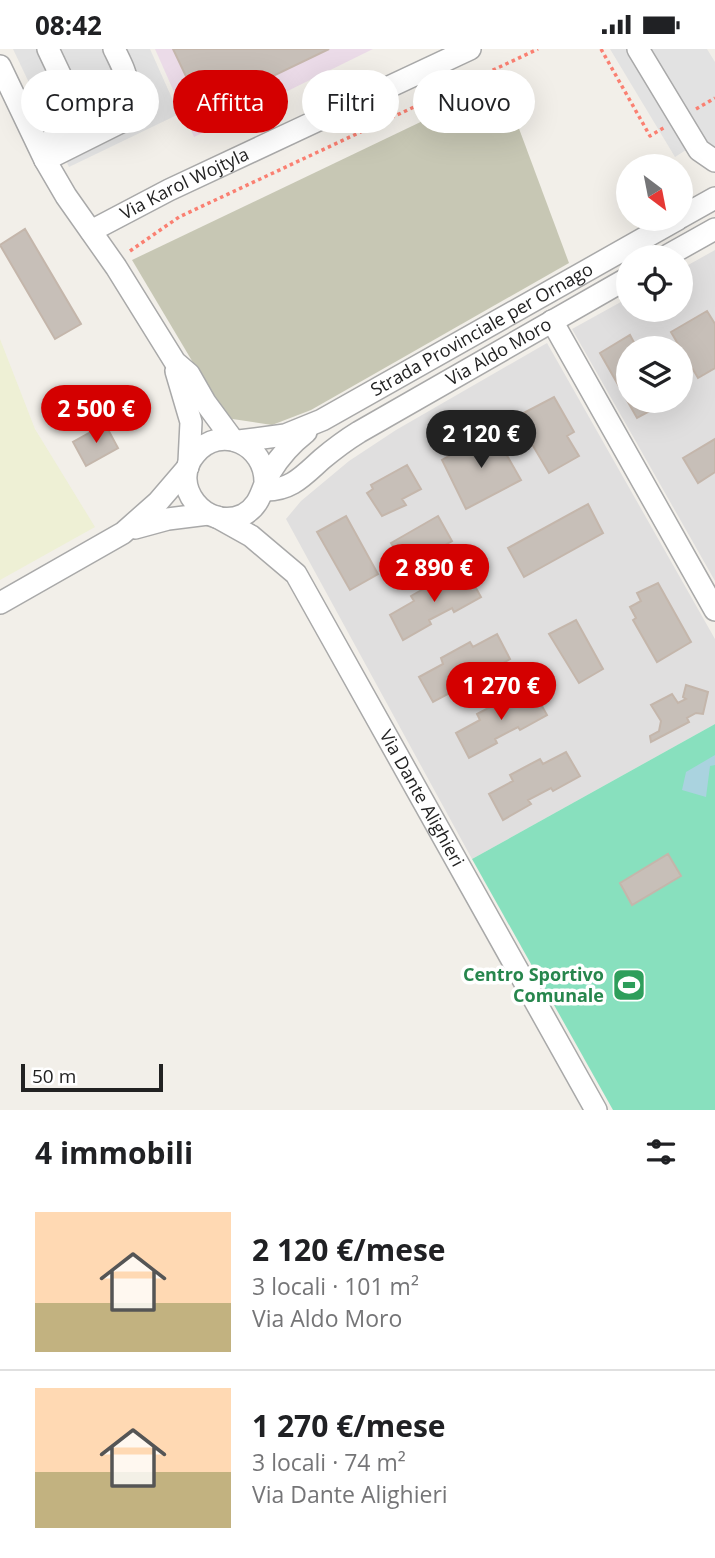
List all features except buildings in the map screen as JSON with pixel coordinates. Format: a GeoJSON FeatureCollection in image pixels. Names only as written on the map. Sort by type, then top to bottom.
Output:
{"type":"FeatureCollection","features":[{"type":"Feature","properties":{"kind":"street"},"geometry":{"type":"LineString","coordinates":[[48,49],[58,70]]}},
{"type":"Feature","properties":{"kind":"street"},"geometry":{"type":"LineString","coordinates":[[114,49],[124,70]]}},
{"type":"Feature","properties":{"kind":"street","name":"Via Karol Wojtyla"},"geometry":{"type":"LineString","coordinates":[[91,231],[169,190],[470,49]]}},
{"type":"Feature","properties":{"kind":"street"},"geometry":{"type":"LineString","coordinates":[[638,49],[707,155]]}},
{"type":"Feature","properties":{"kind":"street"},"geometry":{"type":"LineString","coordinates":[[0,66],[42,153],[175,362],[189,375],[208,407],[236,441],[253,449],[260,459],[265,470],[263,528],[274,555]]}},
{"type":"Feature","properties":{"kind":"street"},"geometry":{"type":"LineString","coordinates":[[42,153],[73,133]]}},
{"type":"Feature","properties":{"kind":"street"},"geometry":{"type":"LineString","coordinates":[[42,153],[92,133]]}},
{"type":"Feature","properties":{"kind":"street","name":"Strada Provinciale per Ornago"},"geometry":{"type":"LineString","coordinates":[[693,210],[715,198]]}},
{"type":"Feature","properties":{"kind":"street"},"geometry":{"type":"LineString","coordinates":[[686,245],[715,229]]}},
{"type":"Feature","properties":{"kind":"street","name":"Strada Provinciale per Ornago"},"geometry":{"type":"LineString","coordinates":[[0,603],[123,533],[158,502],[197,451],[206,444],[221,439],[236,441],[285,435],[322,420],[656,231]]}},
{"type":"Feature","properties":{"kind":"street","name":"Via Aldo Moro"},"geometry":{"type":"LineString","coordinates":[[264,489],[277,490],[293,484],[359,432],[616,285]]}},
{"type":"Feature","properties":{"kind":"street"},"geometry":{"type":"LineString","coordinates":[[552,321],[715,610]]}},
{"type":"Feature","properties":{"kind":"street"},"geometry":{"type":"LineString","coordinates":[[175,362],[177,379],[185,396],[191,422],[186,477],[188,492],[196,505],[212,516]]}},
{"type":"Feature","properties":{"kind":"street","name":"Strada Provinciale per Ornago"},"geometry":{"type":"LineString","coordinates":[[123,533],[168,519],[212,516],[229,519],[246,513],[256,505],[284,453],[322,420]]}},
{"type":"Feature","properties":{"kind":"street","name":"Via Dante Alighieri"},"geometry":{"type":"LineString","coordinates":[[212,516],[246,533],[299,578],[596,1110]]}},
{"type":"Feature","properties":{"kind":"path"},"geometry":{"type":"LineString","coordinates":[[113,262],[179,217],[538,49]]}},
{"type":"Feature","properties":{"kind":"shaded area"},"geometry":{"type":"Polygon","coordinates":[[[13,49],[150,49],[173,101],[173,117],[159,124],[159,70],[23,70],[13,49]]]}},
{"type":"Feature","properties":{"kind":"shaded area"},"geometry":{"type":"Polygon","coordinates":[[[155,49],[373,49],[330,70],[302,70],[302,84],[288,91],[288,70],[173,70],[173,90],[155,49]]]}},
{"type":"Feature","properties":{"kind":"shaded area"},"geometry":{"type":"Polygon","coordinates":[[[610,49],[707,49],[715,62],[715,147],[699,156],[686,150],[673,154],[610,49]]]}},
{"type":"Feature","properties":{"kind":"shaded area"},"geometry":{"type":"Polygon","coordinates":[[[413,126],[413,133],[521,133],[569,263],[311,410],[272,425],[226,418],[132,260],[413,126]]]}},
{"type":"Feature","properties":{"kind":"shaded area"},"geometry":{"type":"Polygon","coordinates":[[[53,133],[140,133],[69,167],[53,133]]]}},
{"type":"Feature","properties":{"kind":"shaded area"},"geometry":{"type":"Polygon","coordinates":[[[715,250],[715,581],[620,413],[693,413],[693,336],[616,336],[616,407],[572,329],[616,305],[616,322],[693,322],[693,262],[715,250]]]}},
{"type":"Feature","properties":{"kind":"shaded area"},"geometry":{"type":"Polygon","coordinates":[[[0,339],[35,429],[95,527],[0,580],[0,339]]]}},
{"type":"Feature","properties":{"kind":"shaded area"},"geometry":{"type":"Polygon","coordinates":[[[547,343],[715,639],[715,724],[472,859],[286,519],[301,501],[349,461],[396,430],[547,343]]]}},
{"type":"Feature","properties":{"kind":"green space","name":"Centro Sportivo Comunale"},"geometry":{"type":"Polygon","coordinates":[[[715,724],[715,1110],[613,1110],[472,859],[715,724]]]}},
{"type":"Feature","properties":{"kind":"water"},"geometry":{"type":"Polygon","coordinates":[[[715,755],[715,765],[710,766],[706,797],[682,790],[686,772],[715,755]]]}},
{"type":"Feature","properties":{"kind":"place","name":"Centro Sportivo Comunale"},"geometry":{"type":"Point","coordinates":[629,985]}}]}
